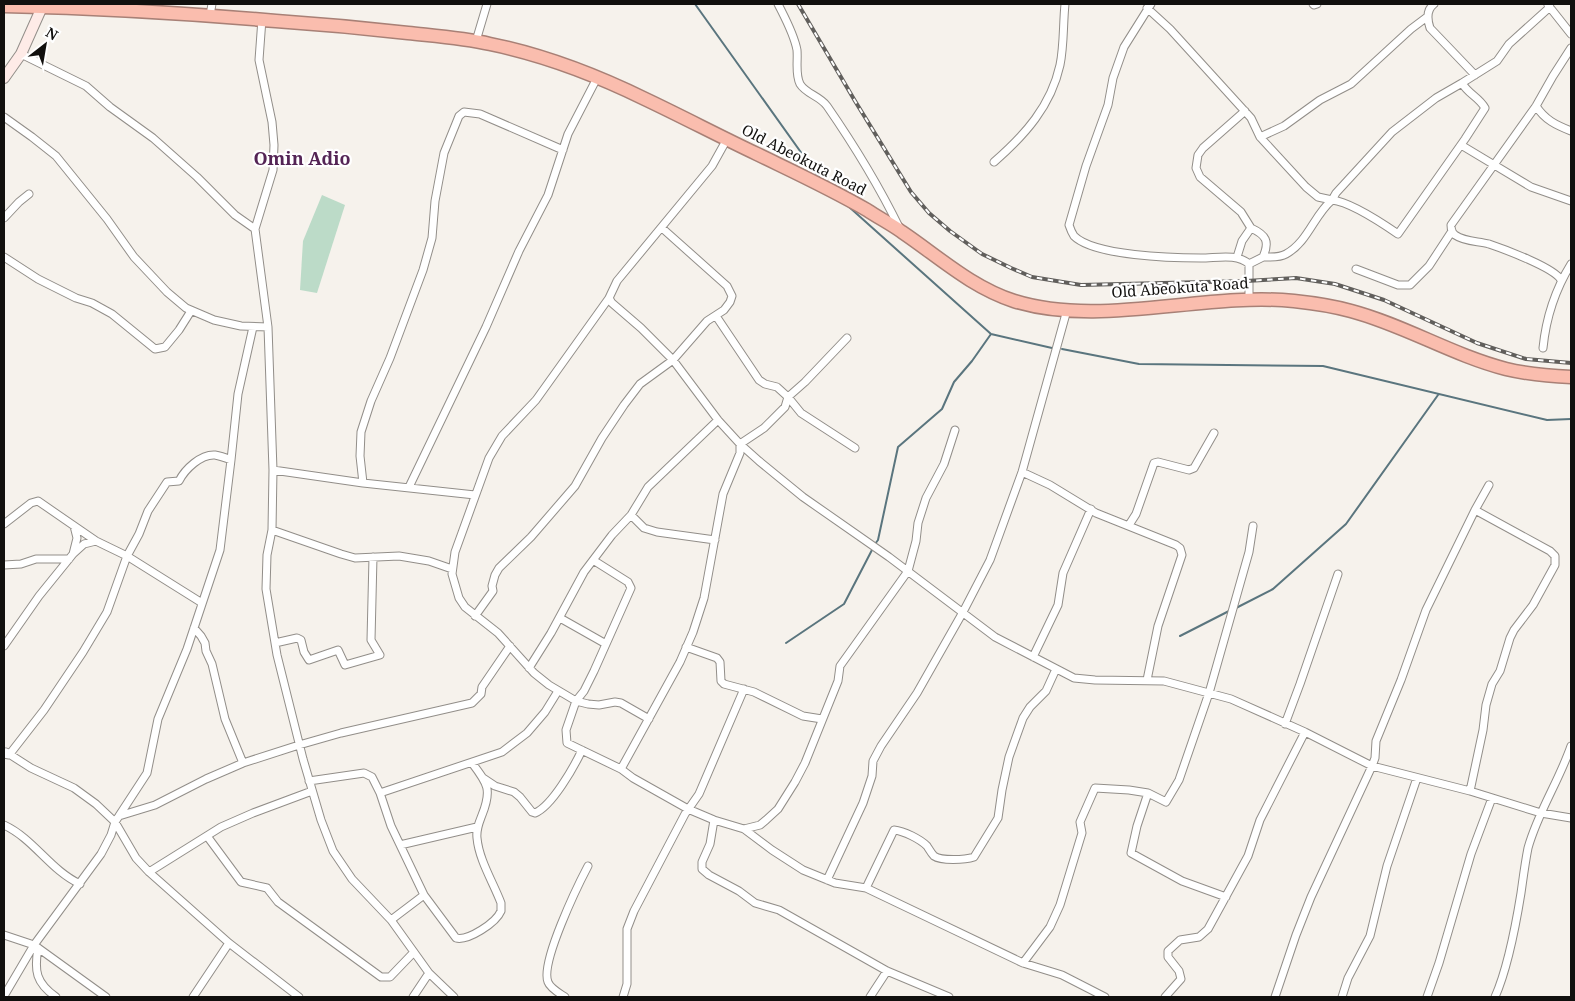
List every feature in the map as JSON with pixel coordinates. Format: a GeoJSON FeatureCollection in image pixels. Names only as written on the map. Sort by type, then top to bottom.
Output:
{"type":"FeatureCollection","features":[{"type":"Feature","properties":{"kind":"highway","name":"Old Abeokuta Road"},"geometry":{"type":"LineString","coordinates":[[4,6],[211,9],[262,20],[331,25],[476,41],[544,58],[644,98],[839,194],[901,231],[964,277],[989,291],[1016,301],[1041,307],[1097,311],[1249,300],[1293,301],[1350,310],[1509,370],[1571,377]]}},
{"type":"Feature","properties":{"kind":"street"},"geometry":{"type":"LineString","coordinates":[[476,41],[487,4]]}},
{"type":"Feature","properties":{"kind":"street"},"geometry":{"type":"LineString","coordinates":[[778,4],[797,50],[797,76],[799,83],[804,89],[825,104],[885,198],[901,231]]}},
{"type":"Feature","properties":{"kind":"street"},"geometry":{"type":"LineString","coordinates":[[994,162],[1025,134],[1037,118],[1052,90],[1060,63],[1065,4]]}},
{"type":"Feature","properties":{"kind":"street"},"geometry":{"type":"LineString","coordinates":[[1312,4],[1317,4]]}},
{"type":"Feature","properties":{"kind":"street"},"geometry":{"type":"LineString","coordinates":[[1434,4],[1430,7],[1427,17],[1430,28],[1475,75]]}},
{"type":"Feature","properties":{"kind":"street"},"geometry":{"type":"LineString","coordinates":[[1250,264],[1262,257],[1287,254],[1308,232],[1324,206],[1332,200],[1336,193],[1392,132],[1414,117],[1436,98],[1497,61],[1509,44],[1549,5],[1571,34]]}},
{"type":"Feature","properties":{"kind":"street"},"geometry":{"type":"LineString","coordinates":[[1250,264],[1237,257],[1149,256],[1098,248],[1074,235],[1069,225],[1086,166],[1108,105],[1112,78],[1124,47],[1149,6],[1251,118],[1260,137],[1306,188],[1318,197],[1338,201],[1368,214],[1398,234],[1485,108],[1480,100],[1466,91],[1462,83]]}},
{"type":"Feature","properties":{"kind":"street"},"geometry":{"type":"LineString","coordinates":[[4,78],[21,54],[42,7]]}},
{"type":"Feature","properties":{"kind":"street"},"geometry":{"type":"LineString","coordinates":[[1260,137],[1284,126],[1320,100],[1351,84],[1411,29],[1427,17]]}},
{"type":"Feature","properties":{"kind":"street"},"geometry":{"type":"LineString","coordinates":[[262,20],[259,60],[272,122],[274,144],[273,170],[255,229],[268,327],[274,470],[272,530],[267,555],[266,589],[275,643],[309,781],[320,820],[333,851],[352,879],[391,920],[429,973],[454,997]]}},
{"type":"Feature","properties":{"kind":"street"},"geometry":{"type":"LineString","coordinates":[[1560,278],[1540,264],[1489,244],[1471,242],[1454,235],[1451,225],[1536,106],[1571,48]]}},
{"type":"Feature","properties":{"kind":"street"},"geometry":{"type":"LineString","coordinates":[[21,54],[86,86],[110,107],[153,138],[235,216],[255,229]]}},
{"type":"Feature","properties":{"kind":"street"},"geometry":{"type":"LineString","coordinates":[[409,487],[486,328],[519,251],[548,195],[568,134],[597,78]]}},
{"type":"Feature","properties":{"kind":"street"},"geometry":{"type":"LineString","coordinates":[[1536,106],[1553,124],[1571,132]]}},
{"type":"Feature","properties":{"kind":"street"},"geometry":{"type":"LineString","coordinates":[[363,482],[360,456],[361,432],[371,401],[390,358],[423,270],[432,238],[435,201],[444,153],[459,116],[464,112],[480,114],[563,150]]}},
{"type":"Feature","properties":{"kind":"street"},"geometry":{"type":"LineString","coordinates":[[1245,112],[1203,148],[1198,155],[1196,168],[1200,177],[1241,212],[1250,228],[1259,232],[1266,241],[1266,248],[1262,257]]}},
{"type":"Feature","properties":{"kind":"street"},"geometry":{"type":"LineString","coordinates":[[4,117],[56,156],[107,219],[134,257],[167,292],[191,311],[214,320],[241,326],[268,327]]}},
{"type":"Feature","properties":{"kind":"street"},"geometry":{"type":"LineString","coordinates":[[648,719],[629,706],[615,702],[599,705],[576,701],[558,692],[534,673],[498,633],[465,607],[459,598],[452,569],[455,552],[474,495],[489,458],[502,436],[536,400],[609,298],[617,281],[712,166],[727,139]]}},
{"type":"Feature","properties":{"kind":"street"},"geometry":{"type":"LineString","coordinates":[[1461,145],[1531,187],[1571,201]]}},
{"type":"Feature","properties":{"kind":"street"},"geometry":{"type":"LineString","coordinates":[[4,218],[29,194]]}},
{"type":"Feature","properties":{"kind":"street"},"geometry":{"type":"LineString","coordinates":[[476,616],[493,591],[492,586],[499,568],[530,537],[575,486],[602,438],[640,384],[673,360],[707,321],[716,316],[730,302],[731,291],[717,276],[662,228]]}},
{"type":"Feature","properties":{"kind":"street"},"geometry":{"type":"LineString","coordinates":[[1237,257],[1242,241],[1250,228]]}},
{"type":"Feature","properties":{"kind":"street"},"geometry":{"type":"LineString","coordinates":[[1356,269],[1398,285],[1410,285],[1429,266],[1452,231]]}},
{"type":"Feature","properties":{"kind":"street"},"geometry":{"type":"LineString","coordinates":[[4,257],[38,279],[112,314],[154,349],[165,347],[191,311]]}},
{"type":"Feature","properties":{"kind":"street"},"geometry":{"type":"LineString","coordinates":[[1249,300],[1250,264]]}},
{"type":"Feature","properties":{"kind":"street"},"geometry":{"type":"LineString","coordinates":[[1543,348],[1545,328],[1560,278],[1571,264]]}},
{"type":"Feature","properties":{"kind":"street"},"geometry":{"type":"LineString","coordinates":[[609,298],[612,303],[641,328],[673,360],[718,420],[740,444],[802,497],[908,571],[995,637],[1074,678],[1164,681],[1209,693],[1230,699],[1305,732],[1372,766],[1470,791],[1541,813],[1571,818]]}},
{"type":"Feature","properties":{"kind":"street"},"geometry":{"type":"LineString","coordinates":[[827,880],[863,803],[872,776],[873,761],[963,612],[990,560],[1022,472],[1067,310]]}},
{"type":"Feature","properties":{"kind":"street"},"geometry":{"type":"LineString","coordinates":[[716,316],[759,380],[765,384],[777,387],[801,413],[855,448]]}},
{"type":"Feature","properties":{"kind":"street"},"geometry":{"type":"LineString","coordinates":[[4,996],[23,960],[36,946],[101,854],[117,819],[147,773],[158,719],[187,649],[206,587],[220,550],[232,460],[238,394],[253,327]]}},
{"type":"Feature","properties":{"kind":"street"},"geometry":{"type":"LineString","coordinates":[[740,444],[764,428],[785,406],[788,397],[847,338]]}},
{"type":"Feature","properties":{"kind":"street"},"geometry":{"type":"LineString","coordinates":[[529,668],[560,618],[584,572],[612,535],[631,516],[648,487],[718,420]]}},
{"type":"Feature","properties":{"kind":"street"},"geometry":{"type":"LineString","coordinates":[[744,829],[760,825],[778,808],[801,772],[838,681],[840,666],[908,571],[916,540],[918,523],[926,498],[944,464],[955,430]]}},
{"type":"Feature","properties":{"kind":"street"},"geometry":{"type":"LineString","coordinates":[[1130,525],[1136,514],[1154,463],[1158,462],[1189,470],[1194,468],[1214,433]]}},
{"type":"Feature","properties":{"kind":"street"},"geometry":{"type":"LineString","coordinates":[[621,769],[686,647],[704,598],[723,494],[740,453],[740,444]]}},
{"type":"Feature","properties":{"kind":"street"},"geometry":{"type":"LineString","coordinates":[[232,460],[213,455],[201,458],[184,471],[179,480],[167,482],[148,511],[139,534],[127,556],[107,612],[44,710],[6,753],[31,768],[74,788],[117,819],[136,858],[149,872],[228,942],[299,997]]}},
{"type":"Feature","properties":{"kind":"street"},"geometry":{"type":"LineString","coordinates":[[274,470],[474,495]]}},
{"type":"Feature","properties":{"kind":"street"},"geometry":{"type":"LineString","coordinates":[[1022,472],[1050,485],[1091,510],[1130,525],[1180,548],[1182,555],[1158,626],[1148,680]]}},
{"type":"Feature","properties":{"kind":"street"},"geometry":{"type":"LineString","coordinates":[[1275,997],[1308,904],[1372,766],[1375,758],[1376,741],[1401,680],[1426,610],[1489,485]]}},
{"type":"Feature","properties":{"kind":"street"},"geometry":{"type":"LineString","coordinates":[[4,524],[31,503],[38,501],[96,541],[127,556],[202,603]]}},
{"type":"Feature","properties":{"kind":"street"},"geometry":{"type":"LineString","coordinates":[[1033,657],[1058,606],[1063,573],[1091,510]]}},
{"type":"Feature","properties":{"kind":"street"},"geometry":{"type":"LineString","coordinates":[[1470,791],[1484,730],[1486,705],[1492,684],[1500,671],[1514,630],[1543,588],[1556,560],[1550,551],[1475,510]]}},
{"type":"Feature","properties":{"kind":"street"},"geometry":{"type":"LineString","coordinates":[[631,516],[644,528],[657,532],[715,540]]}},
{"type":"Feature","properties":{"kind":"street"},"geometry":{"type":"LineString","coordinates":[[71,557],[76,538],[74,526]]}},
{"type":"Feature","properties":{"kind":"street"},"geometry":{"type":"LineString","coordinates":[[1023,963],[1050,926],[1060,904],[1082,833],[1080,822],[1095,788],[1148,793],[1166,802],[1179,780],[1209,693],[1249,552],[1253,526]]}},
{"type":"Feature","properties":{"kind":"street"},"geometry":{"type":"LineString","coordinates":[[272,530],[355,558],[399,556],[452,569]]}},
{"type":"Feature","properties":{"kind":"street"},"geometry":{"type":"LineString","coordinates":[[4,646],[39,596],[71,557],[84,544],[96,541]]}},
{"type":"Feature","properties":{"kind":"street"},"geometry":{"type":"LineString","coordinates":[[4,565],[21,564],[36,559],[71,557]]}},
{"type":"Feature","properties":{"kind":"street"},"geometry":{"type":"LineString","coordinates":[[275,643],[297,638],[301,640],[304,652],[309,660],[338,650],[344,665],[380,655],[371,640],[373,557]]}},
{"type":"Feature","properties":{"kind":"street"},"geometry":{"type":"LineString","coordinates":[[593,560],[630,585],[606,644],[584,690],[576,701],[566,730],[567,743],[621,769],[632,778],[688,809],[714,820],[744,829],[795,865],[827,880],[866,888],[1023,963],[1062,975],[1106,997]]}},
{"type":"Feature","properties":{"kind":"street"},"geometry":{"type":"LineString","coordinates":[[1285,724],[1338,574]]}},
{"type":"Feature","properties":{"kind":"street"},"geometry":{"type":"LineString","coordinates":[[560,618],[606,644]]}},
{"type":"Feature","properties":{"kind":"street"},"geometry":{"type":"LineString","coordinates":[[194,628],[201,636],[212,664],[225,718],[243,763]]}},
{"type":"Feature","properties":{"kind":"street"},"geometry":{"type":"LineString","coordinates":[[4,634],[14,632]]}},
{"type":"Feature","properties":{"kind":"street"},"geometry":{"type":"LineString","coordinates":[[117,819],[155,805],[243,763],[341,733],[472,703],[481,694],[482,687],[510,646]]}},
{"type":"Feature","properties":{"kind":"street"},"geometry":{"type":"LineString","coordinates":[[686,647],[717,658],[720,662],[721,681],[724,684],[754,692],[794,713],[822,719]]}},
{"type":"Feature","properties":{"kind":"street"},"geometry":{"type":"LineString","coordinates":[[866,888],[894,830],[903,832],[926,845],[934,855],[941,859],[967,859],[974,857],[998,818],[1010,757],[1023,718],[1030,706],[1046,690],[1056,669]]}},
{"type":"Feature","properties":{"kind":"street"},"geometry":{"type":"LineString","coordinates":[[622,997],[627,984],[627,929],[634,911],[688,809],[698,794],[744,689]]}},
{"type":"Feature","properties":{"kind":"street"},"geometry":{"type":"LineString","coordinates":[[380,793],[502,752],[527,733],[545,712],[558,692]]}},
{"type":"Feature","properties":{"kind":"street"},"geometry":{"type":"LineString","coordinates":[[1165,997],[1181,979],[1179,971],[1168,957],[1168,950],[1180,940],[1198,937],[1208,929],[1248,856],[1260,820],[1305,732]]}},
{"type":"Feature","properties":{"kind":"street"},"geometry":{"type":"LineString","coordinates":[[1495,997],[1502,976],[1519,904],[1528,850],[1534,829],[1566,762],[1571,746]]}},
{"type":"Feature","properties":{"kind":"street"},"geometry":{"type":"LineString","coordinates":[[483,778],[495,786],[514,792],[535,813],[546,805],[558,790],[582,750]]}},
{"type":"Feature","properties":{"kind":"street"},"geometry":{"type":"LineString","coordinates":[[309,781],[365,773],[372,778],[380,793],[391,826],[424,895],[459,940],[485,929],[501,910],[501,903],[480,852],[477,837],[477,827],[487,802],[488,793],[483,778],[472,763]]}},
{"type":"Feature","properties":{"kind":"street"},"geometry":{"type":"LineString","coordinates":[[1342,997],[1348,978],[1370,936],[1387,866],[1417,778]]}},
{"type":"Feature","properties":{"kind":"street"},"geometry":{"type":"LineString","coordinates":[[149,872],[221,828],[312,791]]}},
{"type":"Feature","properties":{"kind":"street"},"geometry":{"type":"LineString","coordinates":[[1148,793],[1137,826],[1131,853],[1182,881],[1226,898]]}},
{"type":"Feature","properties":{"kind":"street"},"geometry":{"type":"LineString","coordinates":[[1427,997],[1472,854],[1492,798]]}},
{"type":"Feature","properties":{"kind":"street"},"geometry":{"type":"LineString","coordinates":[[714,820],[710,844],[702,862],[702,869],[709,875],[755,902],[778,910],[887,971],[949,997]]}},
{"type":"Feature","properties":{"kind":"street"},"geometry":{"type":"LineString","coordinates":[[4,825],[17,832],[38,849],[43,857],[71,880],[80,884]]}},
{"type":"Feature","properties":{"kind":"street"},"geometry":{"type":"LineString","coordinates":[[400,846],[477,827]]}},
{"type":"Feature","properties":{"kind":"street"},"geometry":{"type":"LineString","coordinates":[[207,836],[241,882],[267,888],[278,902],[381,978],[390,977],[414,952]]}},
{"type":"Feature","properties":{"kind":"street"},"geometry":{"type":"LineString","coordinates":[[565,997],[548,982],[546,972],[559,931],[578,884],[588,866]]}},
{"type":"Feature","properties":{"kind":"street"},"geometry":{"type":"LineString","coordinates":[[391,920],[424,895]]}},
{"type":"Feature","properties":{"kind":"street"},"geometry":{"type":"LineString","coordinates":[[4,935],[36,946],[106,997]]}},
{"type":"Feature","properties":{"kind":"street"},"geometry":{"type":"LineString","coordinates":[[193,997],[228,942]]}},
{"type":"Feature","properties":{"kind":"street"},"geometry":{"type":"LineString","coordinates":[[36,946],[35,961],[38,976],[43,988],[56,997]]}},
{"type":"Feature","properties":{"kind":"street"},"geometry":{"type":"LineString","coordinates":[[870,997],[887,971]]}},
{"type":"Feature","properties":{"kind":"street"},"geometry":{"type":"LineString","coordinates":[[413,997],[429,973]]}},
{"type":"Feature","properties":{"kind":"green space"},"geometry":{"type":"Polygon","coordinates":[[[322,195],[345,205],[317,293],[300,290],[303,241],[322,195]]]}},
{"type":"Feature","properties":{"kind":"waterway"},"geometry":{"type":"LineString","coordinates":[[695,4],[820,179]]}},
{"type":"Feature","properties":{"kind":"waterway"},"geometry":{"type":"LineString","coordinates":[[848,206],[991,334],[1052,348]]}},
{"type":"Feature","properties":{"kind":"waterway"},"geometry":{"type":"LineString","coordinates":[[875,544],[878,540],[898,447],[942,409],[954,382],[991,334]]}},
{"type":"Feature","properties":{"kind":"waterway"},"geometry":{"type":"LineString","coordinates":[[1062,349],[1139,364],[1323,366],[1547,420],[1571,419]]}},
{"type":"Feature","properties":{"kind":"waterway"},"geometry":{"type":"LineString","coordinates":[[1236,608],[1273,589],[1346,524],[1438,395]]}},
{"type":"Feature","properties":{"kind":"waterway"},"geometry":{"type":"LineString","coordinates":[[786,643],[844,604],[873,548]]}},
{"type":"Feature","properties":{"kind":"waterway"},"geometry":{"type":"LineString","coordinates":[[1180,636],[1229,611]]}},
{"type":"Feature","properties":{"kind":"railway"},"geometry":{"type":"LineString","coordinates":[[798,4],[911,192],[929,213],[950,231],[982,254],[1011,268],[1032,277],[1081,285],[1296,278],[1335,284],[1384,300],[1477,343],[1526,359],[1571,363]]}},
{"type":"Feature","properties":{"kind":"district","name":"Omin Adio"},"geometry":{"type":"Point","coordinates":[302,159]}}]}
